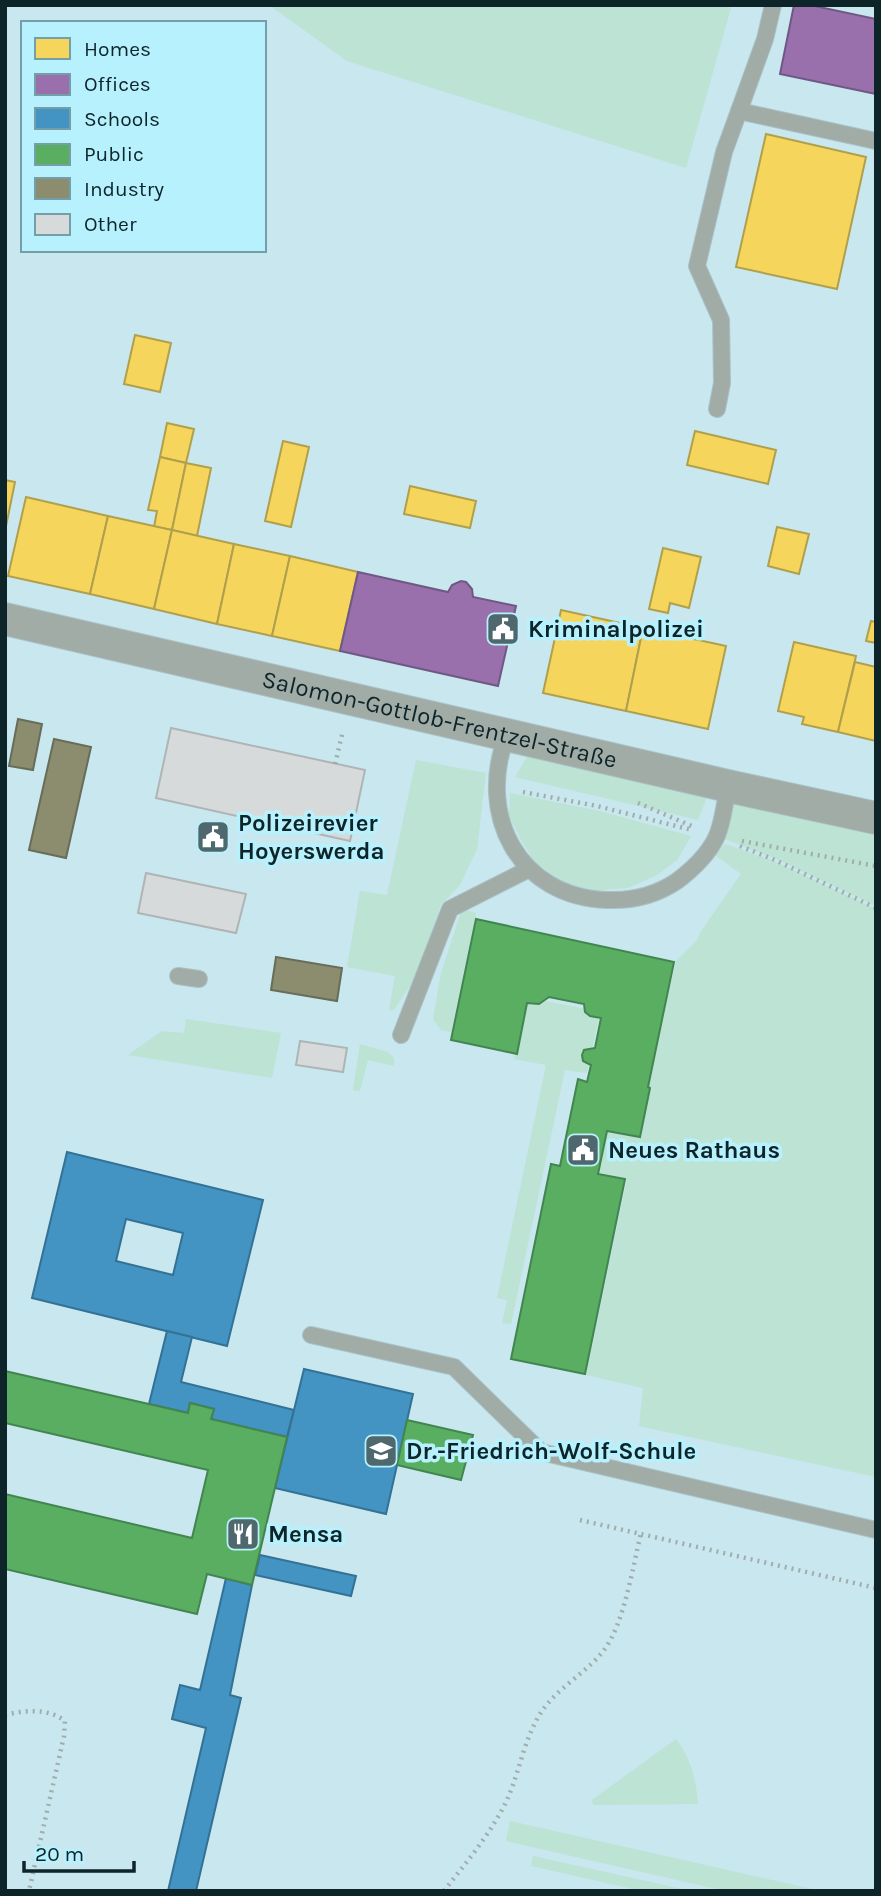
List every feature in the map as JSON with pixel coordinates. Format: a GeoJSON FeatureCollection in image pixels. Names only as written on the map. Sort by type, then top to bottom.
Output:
{"type":"FeatureCollection","features":[{"type":"Feature","properties":{"kind":"street","name":"Salomon-Gottlob-Frentzel-Straße"},"geometry":{"type":"LineString","coordinates":[[5,619],[876,818]]}},
{"type":"Feature","properties":{"kind":"lane"},"geometry":{"type":"LineString","coordinates":[[717,409],[722,383],[721,320],[697,266],[724,152],[765,39],[773,5]]}},
{"type":"Feature","properties":{"kind":"lane"},"geometry":{"type":"LineString","coordinates":[[739,111],[876,141]]}},
{"type":"Feature","properties":{"kind":"lane"},"geometry":{"type":"LineString","coordinates":[[507,735],[496,769],[496,800],[501,823],[518,856],[529,869],[544,881],[585,899],[630,901],[662,891],[695,867],[717,837],[728,786]]}},
{"type":"Feature","properties":{"kind":"lane"},"geometry":{"type":"LineString","coordinates":[[401,1035],[450,909],[529,869]]}},
{"type":"Feature","properties":{"kind":"lane"},"geometry":{"type":"LineString","coordinates":[[177,976],[199,979]]}},
{"type":"Feature","properties":{"kind":"lane"},"geometry":{"type":"LineString","coordinates":[[311,1335],[454,1367],[541,1452],[876,1530]]}},
{"type":"Feature","properties":{"kind":"path"},"geometry":{"type":"LineString","coordinates":[[335,764],[344,730]]}},
{"type":"Feature","properties":{"kind":"path"},"geometry":{"type":"LineString","coordinates":[[717,837],[876,866]]}},
{"type":"Feature","properties":{"kind":"path"},"geometry":{"type":"LineString","coordinates":[[580,1520],[876,1588]]}},
{"type":"Feature","properties":{"kind":"path"},"geometry":{"type":"LineString","coordinates":[[444,1891],[504,1807],[528,1738],[541,1712],[563,1688],[592,1665],[606,1648],[616,1627],[642,1533]]}},
{"type":"Feature","properties":{"kind":"path"},"geometry":{"type":"LineString","coordinates":[[5,1715],[40,1711],[56,1714],[65,1721],[64,1737],[29,1891]]}},
{"type":"Feature","properties":{"kind":"green space"},"geometry":{"type":"Polygon","coordinates":[[[269,5],[720,5],[731,8],[686,168],[347,61],[269,5]]]}},
{"type":"Feature","properties":{"kind":"green space"},"geometry":{"type":"Polygon","coordinates":[[[530,752],[707,797],[698,820],[515,777],[530,752]]]}},
{"type":"Feature","properties":{"kind":"green space"},"geometry":{"type":"Polygon","coordinates":[[[416,760],[486,773],[477,849],[460,885],[441,905],[415,978],[394,1010],[389,1010],[395,976],[347,967],[360,891],[387,895],[416,760]]]}},
{"type":"Feature","properties":{"kind":"green space"},"geometry":{"type":"Polygon","coordinates":[[[729,787],[876,818],[876,906],[776,859],[717,836],[729,787]]]}},
{"type":"Feature","properties":{"kind":"green space"},"geometry":{"type":"Polygon","coordinates":[[[510,793],[600,811],[691,836],[677,860],[657,875],[628,888],[591,891],[561,881],[534,861],[509,816],[510,793]]]}},
{"type":"Feature","properties":{"kind":"green space"},"geometry":{"type":"Polygon","coordinates":[[[725,844],[774,861],[876,909],[876,1477],[639,1426],[643,1388],[586,1375],[627,1179],[599,1173],[608,1132],[641,1138],[651,1088],[648,1087],[676,961],[697,940],[741,874],[715,855],[725,844]]]}},
{"type":"Feature","properties":{"kind":"green space"},"geometry":{"type":"Polygon","coordinates":[[[467,910],[476,913],[451,1032],[441,1030],[433,1019],[441,973],[461,912],[467,910]]]}},
{"type":"Feature","properties":{"kind":"green space"},"geometry":{"type":"Polygon","coordinates":[[[527,997],[600,1012],[587,1073],[565,1070],[511,1324],[502,1323],[507,1300],[497,1298],[546,1065],[514,1059],[527,997]]]}},
{"type":"Feature","properties":{"kind":"green space"},"geometry":{"type":"Polygon","coordinates":[[[186,1019],[281,1033],[272,1078],[128,1055],[162,1031],[184,1033],[186,1019]]]}},
{"type":"Feature","properties":{"kind":"green space"},"geometry":{"type":"Polygon","coordinates":[[[360,1044],[388,1052],[394,1058],[394,1066],[368,1060],[360,1091],[353,1090],[360,1044]]]}},
{"type":"Feature","properties":{"kind":"green space"},"geometry":{"type":"Polygon","coordinates":[[[676,1739],[692,1770],[698,1804],[593,1805],[592,1800],[676,1739]]]}},
{"type":"Feature","properties":{"kind":"green space"},"geometry":{"type":"Polygon","coordinates":[[[510,1821],[821,1891],[725,1891],[506,1841],[510,1821]]]}},
{"type":"Feature","properties":{"kind":"green space"},"geometry":{"type":"Polygon","coordinates":[[[533,1856],[691,1891],[642,1891],[531,1866],[533,1856]]]}},
{"type":"Feature","properties":{"kind":"building: Homes"},"geometry":{"type":"Polygon","coordinates":[[[766,134],[866,157],[837,289],[736,267],[766,134]]]}},
{"type":"Feature","properties":{"kind":"building: Homes"},"geometry":{"type":"Polygon","coordinates":[[[135,335],[171,343],[160,392],[124,384],[135,335]]]}},
{"type":"Feature","properties":{"kind":"building: Homes"},"geometry":{"type":"Polygon","coordinates":[[[167,423],[194,429],[186,463],[160,457],[167,423]]]}},
{"type":"Feature","properties":{"kind":"building: Homes"},"geometry":{"type":"Polygon","coordinates":[[[695,431],[776,450],[768,484],[687,465],[695,431]]]}},
{"type":"Feature","properties":{"kind":"building: Homes"},"geometry":{"type":"Polygon","coordinates":[[[283,441],[309,447],[291,527],[265,521],[283,441]]]}},
{"type":"Feature","properties":{"kind":"building: Homes"},"geometry":{"type":"Polygon","coordinates":[[[160,457],[186,463],[172,530],[154,527],[157,511],[148,510],[160,457]]]}},
{"type":"Feature","properties":{"kind":"building: Homes"},"geometry":{"type":"Polygon","coordinates":[[[186,463],[211,468],[197,536],[172,530],[186,463]]]}},
{"type":"Feature","properties":{"kind":"building: Homes"},"geometry":{"type":"Polygon","coordinates":[[[5,480],[15,482],[5,531],[5,480]]]}},
{"type":"Feature","properties":{"kind":"building: Homes"},"geometry":{"type":"Polygon","coordinates":[[[410,486],[476,501],[470,528],[404,514],[410,486]]]}},
{"type":"Feature","properties":{"kind":"building: Homes"},"geometry":{"type":"Polygon","coordinates":[[[26,497],[108,516],[90,594],[8,576],[26,497]]]}},
{"type":"Feature","properties":{"kind":"building: Homes"},"geometry":{"type":"Polygon","coordinates":[[[108,516],[172,530],[154,609],[90,594],[108,516]]]}},
{"type":"Feature","properties":{"kind":"building: Homes"},"geometry":{"type":"Polygon","coordinates":[[[777,527],[809,534],[799,574],[768,566],[777,527]]]}},
{"type":"Feature","properties":{"kind":"building: Homes"},"geometry":{"type":"Polygon","coordinates":[[[172,530],[234,544],[217,624],[154,609],[172,530]]]}},
{"type":"Feature","properties":{"kind":"building: Homes"},"geometry":{"type":"Polygon","coordinates":[[[234,544],[290,556],[272,636],[217,624],[234,544]]]}},
{"type":"Feature","properties":{"kind":"building: Homes"},"geometry":{"type":"Polygon","coordinates":[[[663,548],[701,557],[689,608],[670,603],[668,613],[649,609],[663,548]]]}},
{"type":"Feature","properties":{"kind":"building: Homes"},"geometry":{"type":"Polygon","coordinates":[[[290,556],[358,572],[340,651],[272,636],[290,556]]]}},
{"type":"Feature","properties":{"kind":"building: Homes"},"geometry":{"type":"Polygon","coordinates":[[[561,610],[643,628],[626,711],[543,693],[561,610]]]}},
{"type":"Feature","properties":{"kind":"building: Homes"},"geometry":{"type":"Polygon","coordinates":[[[871,621],[876,622],[876,643],[866,641],[871,621]]]}},
{"type":"Feature","properties":{"kind":"building: Homes"},"geometry":{"type":"Polygon","coordinates":[[[643,628],[726,646],[708,729],[626,711],[643,628]]]}},
{"type":"Feature","properties":{"kind":"building: Homes"},"geometry":{"type":"Polygon","coordinates":[[[794,642],[856,656],[838,732],[802,724],[804,717],[778,711],[794,642]]]}},
{"type":"Feature","properties":{"kind":"building: Homes"},"geometry":{"type":"Polygon","coordinates":[[[855,662],[876,667],[876,741],[838,732],[855,662]]]}},
{"type":"Feature","properties":{"kind":"building: Offices"},"geometry":{"type":"Polygon","coordinates":[[[794,5],[810,5],[876,19],[876,94],[780,74],[794,5]]]}},
{"type":"Feature","properties":{"kind":"building: Offices"},"geometry":{"type":"Polygon","coordinates":[[[358,572],[448,592],[452,585],[466,582],[472,589],[473,597],[516,606],[498,686],[340,651],[358,572]]]}},
{"type":"Feature","properties":{"kind":"building: Schools"},"geometry":{"type":"Polygon","coordinates":[[[67,1152],[263,1200],[227,1346],[32,1298],[67,1152]],[[126,1219],[116,1261],[173,1275],[183,1233],[126,1219]]]}},
{"type":"Feature","properties":{"kind":"building: Schools"},"geometry":{"type":"Polygon","coordinates":[[[167,1331],[192,1337],[181,1382],[294,1410],[287,1437],[211,1419],[214,1409],[190,1403],[188,1413],[149,1404],[167,1331]]]}},
{"type":"Feature","properties":{"kind":"building: Schools"},"geometry":{"type":"Polygon","coordinates":[[[304,1369],[413,1394],[386,1514],[275,1488],[304,1369]]]}},
{"type":"Feature","properties":{"kind":"building: Schools"},"geometry":{"type":"Polygon","coordinates":[[[260,1555],[356,1576],[351,1596],[255,1575],[260,1555]]]}},
{"type":"Feature","properties":{"kind":"building: Schools"},"geometry":{"type":"Polygon","coordinates":[[[226,1578],[252,1585],[230,1695],[241,1698],[196,1891],[168,1891],[206,1728],[172,1719],[180,1685],[200,1690],[226,1578]]]}},
{"type":"Feature","properties":{"kind":"building: Public","name":"Neues Rathaus"},"geometry":{"type":"Polygon","coordinates":[[[476,919],[674,962],[640,1137],[607,1131],[598,1174],[625,1179],[585,1374],[511,1359],[551,1164],[560,1166],[578,1079],[587,1082],[591,1065],[583,1061],[582,1055],[584,1050],[595,1048],[601,1018],[585,1012],[584,1004],[549,997],[539,1004],[527,1003],[517,1054],[451,1040],[476,919]]]}},
{"type":"Feature","properties":{"kind":"building: Public"},"geometry":{"type":"Polygon","coordinates":[[[5,1371],[188,1413],[190,1403],[214,1409],[211,1419],[287,1437],[252,1585],[207,1574],[197,1614],[5,1569],[5,1494],[192,1538],[208,1470],[5,1423],[5,1371]]]}},
{"type":"Feature","properties":{"kind":"building: Public"},"geometry":{"type":"Polygon","coordinates":[[[407,1420],[473,1435],[461,1480],[397,1465],[407,1420]]]}},
{"type":"Feature","properties":{"kind":"building: Industry"},"geometry":{"type":"Polygon","coordinates":[[[18,719],[42,724],[33,770],[9,766],[18,719]]]}},
{"type":"Feature","properties":{"kind":"building: Industry"},"geometry":{"type":"Polygon","coordinates":[[[54,739],[91,747],[66,858],[29,850],[54,739]]]}},
{"type":"Feature","properties":{"kind":"building: Industry"},"geometry":{"type":"Polygon","coordinates":[[[276,957],[342,968],[337,1001],[271,990],[276,957]]]}},
{"type":"Feature","properties":{"kind":"building: Other"},"geometry":{"type":"Polygon","coordinates":[[[171,728],[365,770],[350,841],[156,798],[171,728]]]}},
{"type":"Feature","properties":{"kind":"building: Other"},"geometry":{"type":"Polygon","coordinates":[[[146,873],[246,894],[236,933],[138,913],[146,873]]]}},
{"type":"Feature","properties":{"kind":"building: Other"},"geometry":{"type":"Polygon","coordinates":[[[300,1041],[347,1048],[343,1072],[296,1065],[300,1041]]]}},
{"type":"Feature","properties":{"kind":"place","name":"Kriminalpolizei"},"geometry":{"type":"Point","coordinates":[503,629]}},
{"type":"Feature","properties":{"kind":"place","name":"Polizeirevier Hoyerswerda"},"geometry":{"type":"Point","coordinates":[213,837]}},
{"type":"Feature","properties":{"kind":"place","name":"Neues Rathaus"},"geometry":{"type":"Point","coordinates":[583,1150]}},
{"type":"Feature","properties":{"kind":"place","name":"Dr.-Friedrich-Wolf-Schule"},"geometry":{"type":"Point","coordinates":[381,1451]}},
{"type":"Feature","properties":{"kind":"place","name":"Mensa"},"geometry":{"type":"Point","coordinates":[243,1534]}}]}
